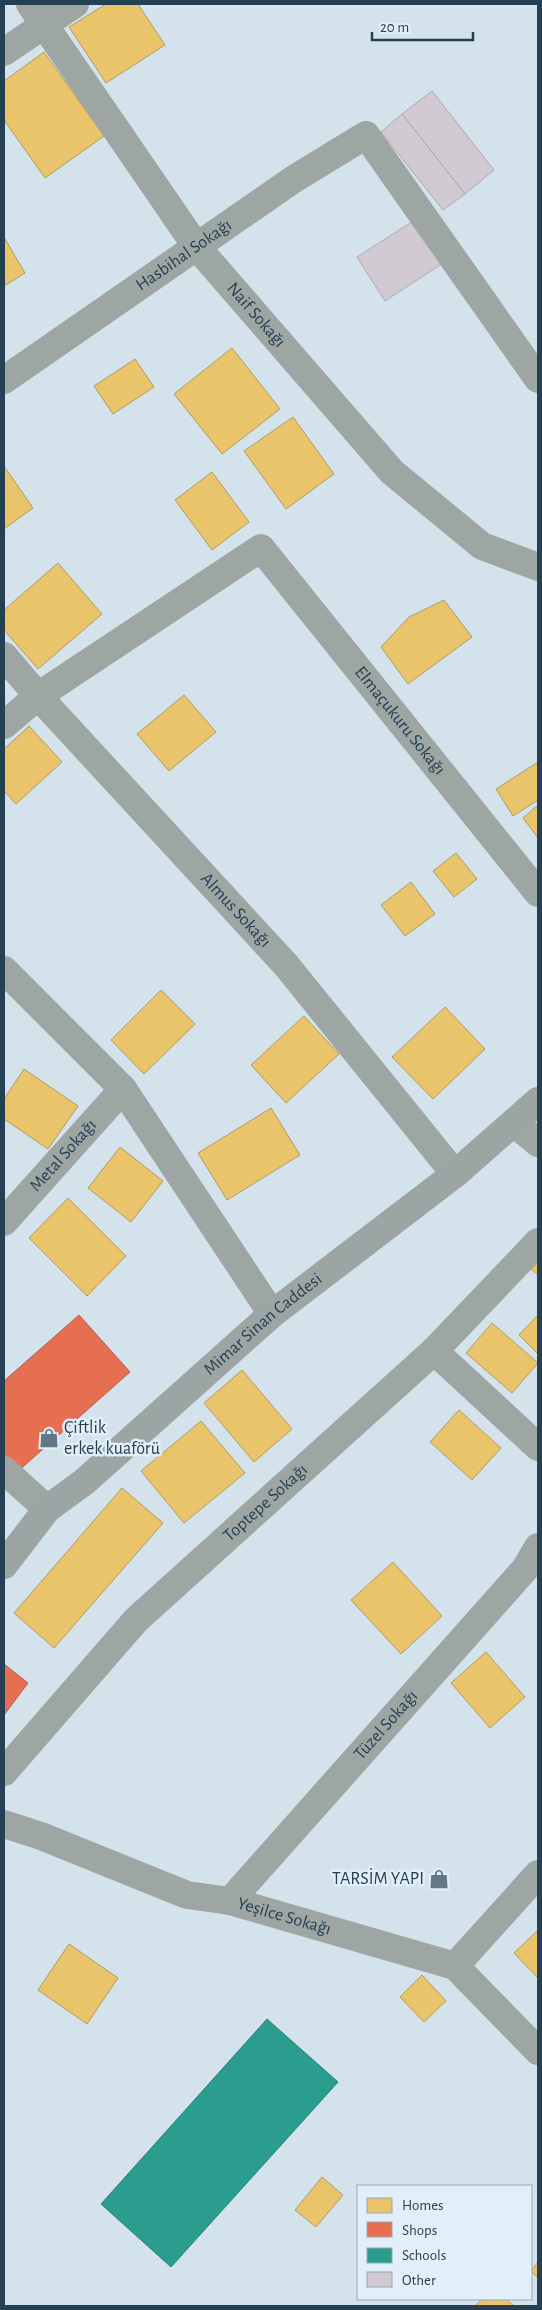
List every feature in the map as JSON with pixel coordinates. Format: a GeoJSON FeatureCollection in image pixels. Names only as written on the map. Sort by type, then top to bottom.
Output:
{"type":"FeatureCollection","features":[{"type":"Feature","properties":{"kind":"street"},"geometry":{"type":"LineString","coordinates":[[4,52],[37,14],[75,4]]}},
{"type":"Feature","properties":{"kind":"street","name":"Naif Sokağı"},"geometry":{"type":"LineString","coordinates":[[37,14],[196,246],[392,472],[482,546],[538,567]]}},
{"type":"Feature","properties":{"kind":"street","name":"Hasbihal Sokağı"},"geometry":{"type":"LineString","coordinates":[[4,380],[294,179],[366,134],[538,379]]}},
{"type":"Feature","properties":{"kind":"street","name":"Elmaçukuru Sokağı"},"geometry":{"type":"LineString","coordinates":[[38,696],[261,548],[538,893]]}},
{"type":"Feature","properties":{"kind":"street","name":"Almus Sokağı"},"geometry":{"type":"LineString","coordinates":[[4,656],[38,696],[286,965],[455,1174]]}},
{"type":"Feature","properties":{"kind":"street"},"geometry":{"type":"LineString","coordinates":[[4,725],[38,696]]}},
{"type":"Feature","properties":{"kind":"street"},"geometry":{"type":"LineString","coordinates":[[4,970],[105,1069],[122,1089],[272,1314]]}},
{"type":"Feature","properties":{"kind":"street","name":"Metal Sokağı"},"geometry":{"type":"LineString","coordinates":[[4,1222],[122,1089]]}},
{"type":"Feature","properties":{"kind":"street","name":"Mimar Sinan Caddesi"},"geometry":{"type":"LineString","coordinates":[[4,1565],[47,1509],[84,1482],[272,1314],[455,1174],[538,1101]]}},
{"type":"Feature","properties":{"kind":"street"},"geometry":{"type":"LineString","coordinates":[[514,1123],[538,1143]]}},
{"type":"Feature","properties":{"kind":"street","name":"Toptepe Sokağı"},"geometry":{"type":"LineString","coordinates":[[4,1772],[136,1620],[434,1351],[538,1242]]}},
{"type":"Feature","properties":{"kind":"street"},"geometry":{"type":"LineString","coordinates":[[434,1351],[538,1447]]}},
{"type":"Feature","properties":{"kind":"street"},"geometry":{"type":"LineString","coordinates":[[4,1470],[47,1509]]}},
{"type":"Feature","properties":{"kind":"street","name":"Tüzel Sokağı"},"geometry":{"type":"LineString","coordinates":[[230,1901],[525,1569],[538,1547]]}},
{"type":"Feature","properties":{"kind":"street","name":"Yeşilce Sokağı"},"geometry":{"type":"LineString","coordinates":[[4,1824],[41,1836],[187,1895],[230,1901],[455,1966],[538,2051]]}},
{"type":"Feature","properties":{"kind":"street"},"geometry":{"type":"LineString","coordinates":[[455,1966],[538,1874]]}},
{"type":"Feature","properties":{"kind":"building: Homes"},"geometry":{"type":"Polygon","coordinates":[[[106,4],[138,4],[165,45],[106,83],[69,27],[106,4]]]}},
{"type":"Feature","properties":{"kind":"building: Homes"},"geometry":{"type":"Polygon","coordinates":[[[44,52],[104,136],[45,178],[4,120],[4,81],[44,52]]]}},
{"type":"Feature","properties":{"kind":"building: Homes"},"geometry":{"type":"Polygon","coordinates":[[[4,237],[25,273],[4,286],[4,237]]]}},
{"type":"Feature","properties":{"kind":"building: Homes"},"geometry":{"type":"Polygon","coordinates":[[[232,348],[280,409],[222,454],[174,394],[232,348]]]}},
{"type":"Feature","properties":{"kind":"building: Homes"},"geometry":{"type":"Polygon","coordinates":[[[135,359],[154,387],[113,414],[94,386],[135,359]]]}},
{"type":"Feature","properties":{"kind":"building: Homes"},"geometry":{"type":"Polygon","coordinates":[[[293,417],[334,474],[286,509],[244,451],[293,417]]]}},
{"type":"Feature","properties":{"kind":"building: Homes"},"geometry":{"type":"Polygon","coordinates":[[[4,466],[33,508],[4,529],[4,466]]]}},
{"type":"Feature","properties":{"kind":"building: Homes"},"geometry":{"type":"Polygon","coordinates":[[[212,472],[249,522],[212,550],[175,500],[212,472]]]}},
{"type":"Feature","properties":{"kind":"building: Homes"},"geometry":{"type":"Polygon","coordinates":[[[58,563],[102,614],[38,669],[4,630],[4,610],[58,563]]]}},
{"type":"Feature","properties":{"kind":"building: Homes"},"geometry":{"type":"Polygon","coordinates":[[[444,600],[472,637],[408,684],[381,647],[409,617],[444,600]]]}},
{"type":"Feature","properties":{"kind":"building: Homes"},"geometry":{"type":"Polygon","coordinates":[[[184,695],[216,732],[169,771],[137,734],[184,695]]]}},
{"type":"Feature","properties":{"kind":"building: Homes"},"geometry":{"type":"Polygon","coordinates":[[[29,726],[62,762],[16,804],[4,791],[4,749],[29,726]]]}},
{"type":"Feature","properties":{"kind":"building: Homes"},"geometry":{"type":"Polygon","coordinates":[[[538,762],[538,800],[513,816],[496,789],[538,762]]]}},
{"type":"Feature","properties":{"kind":"building: Homes"},"geometry":{"type":"Polygon","coordinates":[[[538,805],[538,838],[523,818],[538,805]]]}},
{"type":"Feature","properties":{"kind":"building: Homes"},"geometry":{"type":"Polygon","coordinates":[[[456,853],[477,879],[454,897],[433,871],[456,853]]]}},
{"type":"Feature","properties":{"kind":"building: Homes"},"geometry":{"type":"Polygon","coordinates":[[[411,882],[435,914],[405,936],[381,905],[411,882]]]}},
{"type":"Feature","properties":{"kind":"building: Homes"},"geometry":{"type":"Polygon","coordinates":[[[161,990],[195,1024],[144,1074],[111,1040],[161,990]]]}},
{"type":"Feature","properties":{"kind":"building: Homes"},"geometry":{"type":"Polygon","coordinates":[[[445,1007],[485,1049],[433,1099],[392,1057],[445,1007]]]}},
{"type":"Feature","properties":{"kind":"building: Homes"},"geometry":{"type":"Polygon","coordinates":[[[304,1016],[339,1054],[286,1103],[251,1065],[304,1016]]]}},
{"type":"Feature","properties":{"kind":"building: Homes"},"geometry":{"type":"Polygon","coordinates":[[[24,1069],[78,1106],[48,1149],[4,1119],[4,1099],[24,1069]]]}},
{"type":"Feature","properties":{"kind":"building: Homes"},"geometry":{"type":"Polygon","coordinates":[[[271,1108],[300,1155],[227,1200],[198,1153],[271,1108]]]}},
{"type":"Feature","properties":{"kind":"building: Homes"},"geometry":{"type":"Polygon","coordinates":[[[120,1147],[163,1181],[131,1222],[88,1188],[120,1147]]]}},
{"type":"Feature","properties":{"kind":"building: Homes"},"geometry":{"type":"Polygon","coordinates":[[[68,1198],[126,1256],[87,1296],[29,1238],[68,1198]]]}},
{"type":"Feature","properties":{"kind":"building: Homes"},"geometry":{"type":"Polygon","coordinates":[[[538,1261],[538,1275],[531,1269],[538,1261]]]}},
{"type":"Feature","properties":{"kind":"building: Homes"},"geometry":{"type":"Polygon","coordinates":[[[538,1315],[538,1354],[519,1335],[538,1315]]]}},
{"type":"Feature","properties":{"kind":"building: Homes"},"geometry":{"type":"Polygon","coordinates":[[[492,1323],[538,1363],[512,1393],[466,1353],[492,1323]]]}},
{"type":"Feature","properties":{"kind":"building: Homes"},"geometry":{"type":"Polygon","coordinates":[[[242,1370],[292,1429],[254,1462],[204,1403],[242,1370]]]}},
{"type":"Feature","properties":{"kind":"building: Homes"},"geometry":{"type":"Polygon","coordinates":[[[459,1410],[501,1448],[472,1480],[430,1442],[459,1410]]]}},
{"type":"Feature","properties":{"kind":"building: Homes"},"geometry":{"type":"Polygon","coordinates":[[[201,1421],[245,1473],[184,1523],[141,1471],[201,1421]]]}},
{"type":"Feature","properties":{"kind":"building: Homes"},"geometry":{"type":"Polygon","coordinates":[[[122,1488],[163,1523],[54,1648],[14,1613],[122,1488]]]}},
{"type":"Feature","properties":{"kind":"building: Homes"},"geometry":{"type":"Polygon","coordinates":[[[393,1562],[442,1616],[401,1654],[351,1600],[393,1562]]]}},
{"type":"Feature","properties":{"kind":"building: Homes"},"geometry":{"type":"Polygon","coordinates":[[[486,1652],[525,1697],[490,1728],[451,1683],[486,1652]]]}},
{"type":"Feature","properties":{"kind":"building: Homes"},"geometry":{"type":"Polygon","coordinates":[[[538,1930],[538,1978],[514,1953],[538,1930]]]}},
{"type":"Feature","properties":{"kind":"building: Homes"},"geometry":{"type":"Polygon","coordinates":[[[69,1944],[118,1978],[87,2024],[38,1990],[69,1944]]]}},
{"type":"Feature","properties":{"kind":"building: Homes"},"geometry":{"type":"Polygon","coordinates":[[[422,1975],[446,2001],[424,2022],[400,1997],[422,1975]]]}},
{"type":"Feature","properties":{"kind":"building: Homes"},"geometry":{"type":"Polygon","coordinates":[[[322,2177],[343,2195],[316,2227],[295,2210],[322,2177]]]}},
{"type":"Feature","properties":{"kind":"building: Homes"},"geometry":{"type":"Polygon","coordinates":[[[538,2262],[538,2278],[532,2272],[538,2262]]]}},
{"type":"Feature","properties":{"kind":"building: Homes"},"geometry":{"type":"Polygon","coordinates":[[[481,2300],[507,2300],[514,2306],[475,2306],[481,2300]]]}},
{"type":"Feature","properties":{"kind":"building: Shops"},"geometry":{"type":"Polygon","coordinates":[[[79,1315],[130,1372],[16,1473],[4,1459],[4,1381],[79,1315]]]}},
{"type":"Feature","properties":{"kind":"building: Shops"},"geometry":{"type":"Polygon","coordinates":[[[4,1664],[28,1683],[4,1715],[4,1664]]]}},
{"type":"Feature","properties":{"kind":"building: Schools"},"geometry":{"type":"Polygon","coordinates":[[[267,2019],[338,2082],[171,2267],[101,2204],[267,2019]]]}},
{"type":"Feature","properties":{"kind":"building: Other"},"geometry":{"type":"Polygon","coordinates":[[[432,91],[494,170],[465,194],[402,114],[432,91]]]}},
{"type":"Feature","properties":{"kind":"building: Other"},"geometry":{"type":"Polygon","coordinates":[[[402,114],[465,194],[443,210],[381,132],[402,114]]]}},
{"type":"Feature","properties":{"kind":"building: Other"},"geometry":{"type":"Polygon","coordinates":[[[415,220],[443,263],[385,301],[357,257],[415,220]]]}},
{"type":"Feature","properties":{"kind":"place","name":"Çiftlik erkek kuaförü"},"geometry":{"type":"Point","coordinates":[49,1438]}},
{"type":"Feature","properties":{"kind":"place","name":"TARSİM YAPI"},"geometry":{"type":"Point","coordinates":[439,1879]}}]}
